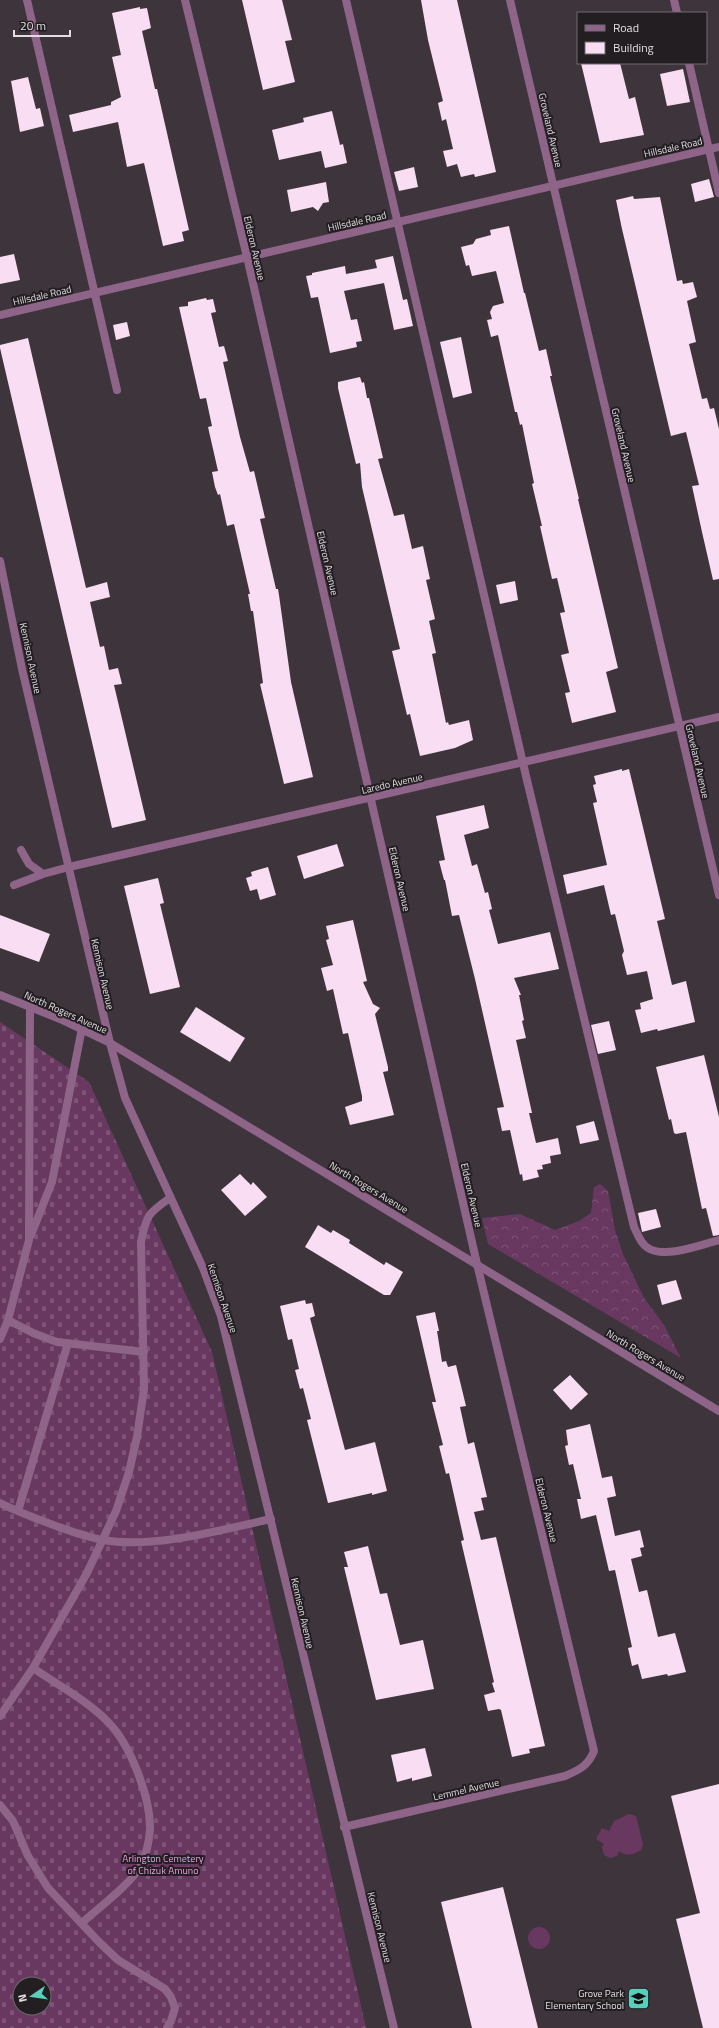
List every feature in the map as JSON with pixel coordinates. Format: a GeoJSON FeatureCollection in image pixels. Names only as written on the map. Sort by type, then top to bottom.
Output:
{"type":"FeatureCollection","features":[{"type":"Feature","properties":{"kind":"street"},"geometry":{"type":"LineString","coordinates":[[26,0],[117,390]]}},
{"type":"Feature","properties":{"kind":"street","name":"Elderon Avenue"},"geometry":{"type":"LineString","coordinates":[[185,0],[247,257],[477,1264],[591,1737],[594,1751],[590,1762]]}},
{"type":"Feature","properties":{"kind":"street"},"geometry":{"type":"LineString","coordinates":[[346,0],[523,762],[634,1228],[640,1240],[648,1248],[659,1253],[719,1240]]}},
{"type":"Feature","properties":{"kind":"street","name":"Groveland Avenue"},"geometry":{"type":"LineString","coordinates":[[510,0],[719,896]]}},
{"type":"Feature","properties":{"kind":"street"},"geometry":{"type":"LineString","coordinates":[[674,0],[677,12]]}},
{"type":"Feature","properties":{"kind":"street"},"geometry":{"type":"LineString","coordinates":[[689,64],[719,193]]}},
{"type":"Feature","properties":{"kind":"street","name":"Hillsdale Road"},"geometry":{"type":"LineString","coordinates":[[0,315],[719,147]]}},
{"type":"Feature","properties":{"kind":"street","name":"Kennison Avenue"},"geometry":{"type":"LineString","coordinates":[[0,561],[22,669],[69,867],[97,994],[125,1098],[203,1268],[220,1316],[271,1519],[344,1827],[394,2028]]}},
{"type":"Feature","properties":{"kind":"street","name":"Laredo Avenue"},"geometry":{"type":"LineString","coordinates":[[14,885],[43,874],[69,867],[719,717]]}},
{"type":"Feature","properties":{"kind":"street"},"geometry":{"type":"LineString","coordinates":[[21,850],[29,864],[43,874]]}},
{"type":"Feature","properties":{"kind":"street","name":"North Rogers Avenue"},"geometry":{"type":"LineString","coordinates":[[0,995],[82,1028],[110,1042],[719,1411]]}},
{"type":"Feature","properties":{"kind":"street"},"geometry":{"type":"LineString","coordinates":[[29,1240],[30,1007]]}},
{"type":"Feature","properties":{"kind":"street"},"geometry":{"type":"LineString","coordinates":[[0,1339],[8,1320],[29,1240],[52,1182],[82,1028]]}},
{"type":"Feature","properties":{"kind":"street"},"geometry":{"type":"LineString","coordinates":[[0,1716],[33,1668],[87,1574],[116,1512],[129,1472],[144,1389],[141,1242],[146,1219],[155,1208],[170,1198]]}},
{"type":"Feature","properties":{"kind":"street"},"geometry":{"type":"LineString","coordinates":[[8,1320],[33,1333],[57,1342],[144,1352]]}},
{"type":"Feature","properties":{"kind":"street"},"geometry":{"type":"LineString","coordinates":[[18,1511],[68,1343]]}},
{"type":"Feature","properties":{"kind":"street"},"geometry":{"type":"LineString","coordinates":[[0,1503],[18,1511],[102,1540],[133,1542],[198,1535],[271,1519]]}},
{"type":"Feature","properties":{"kind":"street"},"geometry":{"type":"LineString","coordinates":[[33,1668],[93,1709],[109,1723],[120,1736],[130,1755],[146,1802],[150,1829],[147,1848],[141,1867],[130,1881],[82,1923]]}},
{"type":"Feature","properties":{"kind":"street","name":"Lemmel Avenue"},"geometry":{"type":"LineString","coordinates":[[344,1827],[565,1776],[578,1771],[590,1762]]}},
{"type":"Feature","properties":{"kind":"street"},"geometry":{"type":"LineString","coordinates":[[0,1805],[13,1821],[28,1856],[48,1888],[118,1960],[165,1989],[171,1997],[175,2008],[167,2028]]}},
{"type":"Feature","properties":{"kind":"green space","name":"Arlington Cemetery of Chizuk Amuno"},"geometry":{"type":"Polygon","coordinates":[[[0,1022],[89,1082],[212,1352],[366,2028],[0,2028],[0,1022]]]}},
{"type":"Feature","properties":{"kind":"green space"},"geometry":{"type":"Polygon","coordinates":[[[600,1184],[608,1191],[615,1230],[623,1254],[644,1298],[664,1325],[681,1358],[488,1244],[482,1218],[520,1214],[555,1230],[579,1221],[591,1213],[594,1187],[600,1184]]]}},
{"type":"Feature","properties":{"kind":"green space"},"geometry":{"type":"Polygon","coordinates":[[[629,1814],[636,1816],[643,1844],[641,1850],[630,1855],[619,1851],[617,1856],[610,1858],[604,1855],[602,1847],[604,1844],[596,1839],[602,1828],[609,1831],[614,1821],[629,1814]]]}},
{"type":"Feature","properties":{"kind":"green space"},"geometry":{"type":"Polygon","coordinates":[[[539,1927],[547,1930],[550,1938],[547,1946],[539,1949],[531,1946],[528,1938],[531,1930],[539,1927]]]}},
{"type":"Feature","properties":{"kind":"building"},"geometry":{"type":"Polygon","coordinates":[[[242,0],[282,0],[292,40],[285,41],[295,82],[263,90],[242,0]]]}},
{"type":"Feature","properties":{"kind":"building"},"geometry":{"type":"Polygon","coordinates":[[[421,0],[457,0],[496,172],[475,177],[474,174],[461,177],[457,164],[447,167],[443,151],[453,149],[446,119],[442,121],[438,103],[443,101],[428,40],[421,0]]]}},
{"type":"Feature","properties":{"kind":"building"},"geometry":{"type":"Polygon","coordinates":[[[140,7],[140,9],[147,8],[151,28],[142,31],[155,89],[157,89],[189,230],[182,232],[184,241],[163,246],[144,163],[127,167],[118,122],[73,132],[69,115],[111,105],[111,102],[121,97],[112,57],[121,55],[112,13],[140,7]]]}},
{"type":"Feature","properties":{"kind":"building"},"geometry":{"type":"Polygon","coordinates":[[[581,64],[620,64],[629,99],[635,97],[644,135],[600,143],[581,64]]]}},
{"type":"Feature","properties":{"kind":"building"},"geometry":{"type":"Polygon","coordinates":[[[683,69],[690,102],[667,106],[660,74],[683,69]]]}},
{"type":"Feature","properties":{"kind":"building"},"geometry":{"type":"Polygon","coordinates":[[[28,77],[36,109],[40,108],[44,126],[20,132],[11,81],[28,77]]]}},
{"type":"Feature","properties":{"kind":"building"},"geometry":{"type":"Polygon","coordinates":[[[332,111],[340,145],[343,144],[347,163],[325,168],[321,151],[279,160],[272,130],[304,122],[303,118],[332,111]]]}},
{"type":"Feature","properties":{"kind":"building"},"geometry":{"type":"Polygon","coordinates":[[[414,167],[418,187],[399,191],[394,172],[414,167]]]}},
{"type":"Feature","properties":{"kind":"building"},"geometry":{"type":"Polygon","coordinates":[[[709,179],[714,197],[695,202],[691,184],[709,179]]]}},
{"type":"Feature","properties":{"kind":"building"},"geometry":{"type":"Polygon","coordinates":[[[326,182],[329,202],[323,203],[318,211],[313,207],[291,212],[287,190],[326,182]]]}},
{"type":"Feature","properties":{"kind":"building"},"geometry":{"type":"Polygon","coordinates":[[[633,196],[634,199],[660,197],[677,281],[682,280],[683,284],[693,282],[697,297],[687,301],[696,342],[689,344],[702,399],[707,398],[710,409],[714,408],[719,429],[719,579],[713,580],[702,532],[692,486],[699,485],[686,432],[671,436],[622,229],[616,200],[633,196]]]}},
{"type":"Feature","properties":{"kind":"building"},"geometry":{"type":"Polygon","coordinates":[[[509,226],[539,351],[546,349],[552,376],[550,376],[618,668],[606,672],[616,712],[572,723],[565,693],[570,692],[561,655],[569,653],[560,613],[565,612],[557,578],[552,579],[540,526],[542,526],[532,484],[534,483],[522,424],[520,425],[517,412],[515,412],[498,335],[491,337],[487,320],[492,319],[490,312],[493,306],[504,303],[496,271],[472,276],[469,265],[466,266],[461,247],[473,244],[476,239],[491,235],[490,230],[509,226]]]}},
{"type":"Feature","properties":{"kind":"building"},"geometry":{"type":"Polygon","coordinates":[[[14,254],[20,280],[0,284],[0,257],[14,254]]]}},
{"type":"Feature","properties":{"kind":"building"},"geometry":{"type":"Polygon","coordinates":[[[393,256],[403,300],[407,299],[413,326],[394,330],[384,283],[344,291],[351,320],[357,319],[362,341],[356,342],[357,347],[330,353],[318,297],[311,298],[306,276],[312,275],[312,273],[345,266],[346,274],[377,268],[375,260],[393,256]]]}},
{"type":"Feature","properties":{"kind":"building"},"geometry":{"type":"Polygon","coordinates":[[[206,298],[207,300],[213,299],[216,312],[211,313],[219,347],[224,346],[228,361],[223,362],[240,437],[250,472],[254,471],[265,518],[260,519],[276,589],[278,589],[291,682],[313,777],[284,784],[260,684],[263,683],[253,611],[251,611],[248,594],[250,594],[234,524],[227,526],[220,494],[218,495],[215,487],[212,472],[218,471],[208,427],[212,426],[206,398],[200,399],[179,307],[188,306],[188,302],[206,298]]]}},
{"type":"Feature","properties":{"kind":"building"},"geometry":{"type":"Polygon","coordinates":[[[127,322],[130,336],[116,340],[113,325],[127,322]]]}},
{"type":"Feature","properties":{"kind":"building"},"geometry":{"type":"Polygon","coordinates":[[[461,337],[472,393],[453,398],[440,342],[461,337]]]}},
{"type":"Feature","properties":{"kind":"building"},"geometry":{"type":"Polygon","coordinates":[[[28,338],[86,588],[107,582],[110,597],[90,602],[100,647],[104,646],[109,670],[118,668],[122,684],[114,685],[146,820],[112,828],[0,348],[0,345],[28,338]]]}},
{"type":"Feature","properties":{"kind":"building"},"geometry":{"type":"Polygon","coordinates":[[[360,377],[362,383],[364,382],[367,398],[369,398],[383,458],[378,459],[394,516],[404,514],[412,549],[423,546],[430,579],[426,580],[435,619],[429,621],[436,653],[432,654],[446,723],[448,722],[449,725],[469,720],[473,740],[455,748],[420,756],[410,714],[407,715],[392,651],[400,649],[362,487],[360,463],[356,464],[338,388],[338,382],[360,377]]]}},
{"type":"Feature","properties":{"kind":"building"},"geometry":{"type":"Polygon","coordinates":[[[515,581],[518,600],[500,604],[496,585],[515,581]]]}},
{"type":"Feature","properties":{"kind":"building"},"geometry":{"type":"Polygon","coordinates":[[[622,769],[622,771],[629,769],[665,919],[657,921],[672,985],[686,981],[695,1022],[658,1031],[657,1029],[641,1033],[635,1010],[641,1009],[640,1003],[653,999],[647,971],[627,975],[622,955],[624,951],[615,914],[611,915],[604,885],[567,894],[563,875],[607,865],[593,803],[597,802],[593,785],[596,784],[594,776],[622,769]]]}},
{"type":"Feature","properties":{"kind":"building"},"geometry":{"type":"Polygon","coordinates":[[[484,805],[489,828],[464,835],[472,866],[477,864],[485,893],[488,892],[492,909],[489,910],[498,944],[550,932],[559,969],[514,978],[521,995],[519,995],[524,1020],[522,1021],[526,1038],[516,1040],[532,1113],[529,1113],[536,1143],[558,1138],[561,1154],[550,1156],[551,1163],[542,1165],[543,1169],[537,1170],[539,1177],[523,1181],[522,1174],[520,1175],[510,1130],[502,1131],[497,1108],[504,1107],[475,979],[459,915],[452,916],[445,880],[439,861],[445,860],[436,816],[484,805]]]}},
{"type":"Feature","properties":{"kind":"building"},"geometry":{"type":"Polygon","coordinates":[[[337,844],[344,866],[304,879],[297,856],[337,844]]]}},
{"type":"Feature","properties":{"kind":"building"},"geometry":{"type":"Polygon","coordinates":[[[268,867],[276,895],[260,900],[257,889],[250,891],[246,878],[252,876],[251,872],[268,867]]]}},
{"type":"Feature","properties":{"kind":"building"},"geometry":{"type":"Polygon","coordinates":[[[158,878],[164,903],[160,904],[180,987],[150,994],[124,886],[158,878]]]}},
{"type":"Feature","properties":{"kind":"building"},"geometry":{"type":"Polygon","coordinates":[[[0,915],[50,934],[39,962],[0,948],[0,915]]]}},
{"type":"Feature","properties":{"kind":"building"},"geometry":{"type":"Polygon","coordinates":[[[353,920],[367,981],[363,982],[373,1004],[380,1008],[375,1014],[388,1067],[388,1071],[383,1072],[394,1115],[350,1125],[345,1107],[362,1101],[362,1096],[348,1033],[343,1034],[333,989],[327,991],[321,968],[333,965],[326,940],[329,939],[326,926],[353,920]]]}},
{"type":"Feature","properties":{"kind":"building"},"geometry":{"type":"Polygon","coordinates":[[[196,1007],[245,1038],[230,1062],[180,1032],[196,1007]]]}},
{"type":"Feature","properties":{"kind":"building"},"geometry":{"type":"Polygon","coordinates":[[[609,1021],[616,1050],[598,1054],[591,1025],[609,1021]]]}},
{"type":"Feature","properties":{"kind":"building"},"geometry":{"type":"Polygon","coordinates":[[[704,1055],[719,1117],[719,1235],[713,1236],[706,1208],[702,1209],[686,1132],[674,1133],[671,1119],[669,1120],[656,1067],[704,1055]]]}},
{"type":"Feature","properties":{"kind":"building"},"geometry":{"type":"Polygon","coordinates":[[[594,1121],[599,1140],[580,1144],[576,1126],[594,1121]]]}},
{"type":"Feature","properties":{"kind":"building"},"geometry":{"type":"Polygon","coordinates":[[[240,1174],[251,1185],[253,1182],[267,1197],[245,1216],[221,1190],[240,1174]]]}},
{"type":"Feature","properties":{"kind":"building"},"geometry":{"type":"Polygon","coordinates":[[[656,1209],[661,1227],[642,1232],[638,1213],[656,1209]]]}},
{"type":"Feature","properties":{"kind":"building"},"geometry":{"type":"Polygon","coordinates":[[[318,1225],[331,1233],[333,1230],[350,1240],[349,1243],[384,1265],[386,1262],[403,1272],[390,1295],[384,1295],[305,1247],[318,1225]]]}},
{"type":"Feature","properties":{"kind":"building"},"geometry":{"type":"Polygon","coordinates":[[[676,1280],[682,1299],[662,1305],[657,1285],[676,1280]]]}},
{"type":"Feature","properties":{"kind":"building"},"geometry":{"type":"Polygon","coordinates":[[[305,1300],[306,1304],[312,1303],[315,1316],[310,1318],[345,1450],[375,1442],[387,1491],[328,1503],[307,1420],[311,1419],[303,1388],[300,1389],[295,1370],[299,1369],[292,1339],[288,1340],[280,1306],[305,1300]]]}},
{"type":"Feature","properties":{"kind":"building"},"geometry":{"type":"Polygon","coordinates":[[[435,1312],[439,1331],[437,1331],[442,1362],[446,1361],[448,1367],[456,1365],[466,1406],[460,1407],[468,1444],[474,1442],[487,1497],[481,1498],[484,1510],[474,1512],[481,1540],[496,1537],[545,1746],[529,1749],[530,1753],[512,1757],[501,1710],[488,1711],[484,1695],[495,1692],[492,1683],[494,1682],[461,1541],[464,1540],[449,1473],[446,1474],[439,1446],[443,1445],[432,1402],[436,1402],[416,1316],[435,1312]]]}},
{"type":"Feature","properties":{"kind":"building"},"geometry":{"type":"Polygon","coordinates":[[[570,1375],[588,1394],[571,1410],[553,1390],[570,1375]]]}},
{"type":"Feature","properties":{"kind":"building"},"geometry":{"type":"Polygon","coordinates":[[[590,1424],[602,1478],[612,1476],[616,1496],[607,1498],[615,1536],[640,1530],[644,1547],[640,1548],[642,1556],[631,1559],[639,1592],[647,1590],[658,1637],[675,1633],[686,1672],[642,1679],[638,1664],[632,1666],[628,1648],[632,1647],[615,1570],[609,1571],[596,1515],[581,1519],[577,1499],[581,1499],[573,1464],[569,1465],[565,1446],[568,1445],[566,1430],[590,1424]]]}},
{"type":"Feature","properties":{"kind":"building"},"geometry":{"type":"Polygon","coordinates":[[[368,1546],[380,1594],[387,1593],[400,1645],[423,1640],[434,1689],[376,1700],[344,1567],[348,1567],[344,1552],[368,1546]]]}},
{"type":"Feature","properties":{"kind":"building"},"geometry":{"type":"Polygon","coordinates":[[[425,1748],[432,1776],[412,1781],[412,1778],[397,1782],[391,1755],[425,1748]]]}},
{"type":"Feature","properties":{"kind":"building"},"geometry":{"type":"Polygon","coordinates":[[[719,1784],[719,2028],[703,2028],[676,1919],[700,1913],[671,1796],[719,1784]]]}},
{"type":"Feature","properties":{"kind":"building"},"geometry":{"type":"Polygon","coordinates":[[[503,1887],[538,2028],[472,2028],[441,1902],[503,1887]]]}},
{"type":"Feature","properties":{"kind":"place","name":"Grove Park Elementary School"},"geometry":{"type":"Point","coordinates":[639,1999]}}]}
